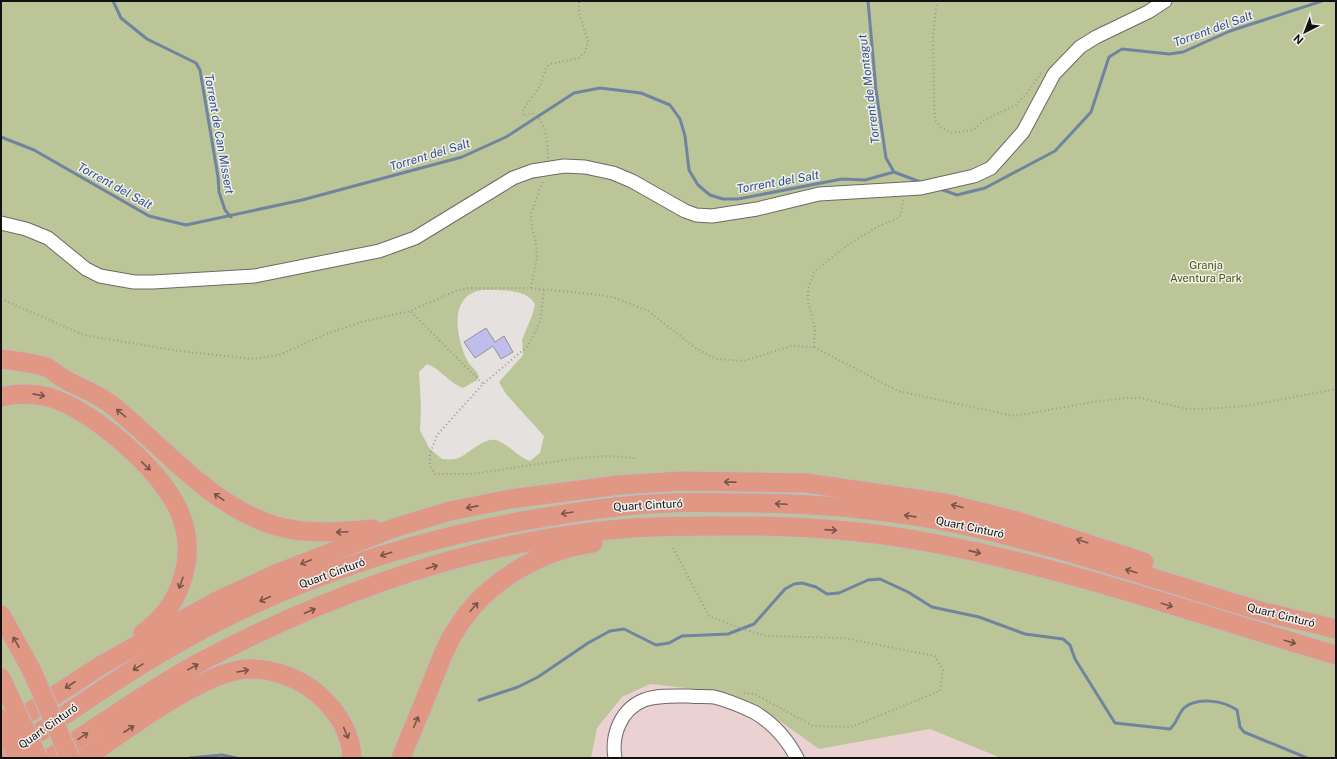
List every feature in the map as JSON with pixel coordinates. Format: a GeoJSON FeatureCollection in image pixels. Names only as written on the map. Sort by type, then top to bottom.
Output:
{"type":"FeatureCollection","features":[{"type":"Feature","properties":{"kind":"highway"},"geometry":{"type":"LineString","coordinates":[[1,359],[46,367],[65,380],[107,402],[204,487],[225,502],[252,516],[276,526],[317,532],[394,528]]}},
{"type":"Feature","properties":{"kind":"highway"},"geometry":{"type":"LineString","coordinates":[[1,370],[34,372],[65,380]]}},
{"type":"Feature","properties":{"kind":"highway"},"geometry":{"type":"LineString","coordinates":[[1,397],[19,394],[49,397],[71,407],[96,422],[116,438],[153,472],[178,509],[186,538],[188,555],[181,586],[167,609],[150,628],[103,664],[1,731]]}},
{"type":"Feature","properties":{"kind":"highway"},"geometry":{"type":"LineString","coordinates":[[103,664],[215,602],[278,573],[394,528],[450,511],[510,499],[619,485],[682,481],[806,483],[945,503],[1017,521],[1258,599],[1333,629]]}},
{"type":"Feature","properties":{"kind":"highway","name":"Quart Cinturó"},"geometry":{"type":"LineString","coordinates":[[2,758],[94,695],[176,645],[221,620],[304,582],[402,548],[450,536],[512,522],[606,508],[670,503],[774,503],[827,506],[930,519],[994,532],[1054,547],[1257,610],[1333,629]]}},
{"type":"Feature","properties":{"kind":"highway","name":"Quart Cinturó"},"geometry":{"type":"LineString","coordinates":[[50,758],[150,692],[192,667],[257,634],[361,589],[460,558],[513,546],[589,532],[651,526],[761,526],[849,531],[942,544],[1086,580],[1336,656]]}},
{"type":"Feature","properties":{"kind":"highway"},"geometry":{"type":"LineString","coordinates":[[401,758],[445,649],[456,629],[490,590],[513,573],[552,554],[588,543],[662,533],[694,526]]}},
{"type":"Feature","properties":{"kind":"highway"},"geometry":{"type":"LineString","coordinates":[[1,615],[31,669],[70,758]]}},
{"type":"Feature","properties":{"kind":"highway"},"geometry":{"type":"LineString","coordinates":[[85,758],[189,691],[213,678],[246,669],[274,672],[296,679],[316,692],[338,715],[350,742],[352,758]]}},
{"type":"Feature","properties":{"kind":"highway"},"geometry":{"type":"LineString","coordinates":[[1,678],[38,758]]}},
{"type":"Feature","properties":{"kind":"highway"},"geometry":{"type":"LineString","coordinates":[[1,719],[18,758]]}},
{"type":"Feature","properties":{"kind":"street"},"geometry":{"type":"LineString","coordinates":[[1,223],[26,229],[48,238],[86,269],[100,276],[134,282],[153,282],[248,277],[379,251],[415,238],[513,178],[532,171],[564,166],[585,167],[613,173],[632,180],[685,211],[696,215],[712,216],[757,209],[819,194],[921,188],[974,176],[991,168],[1023,132],[1054,74],[1080,47],[1096,37],[1148,12],[1165,1]]}},
{"type":"Feature","properties":{"kind":"street"},"geometry":{"type":"LineString","coordinates":[[615,758],[615,732],[631,707],[643,700],[671,696],[707,697],[736,704],[771,724],[790,743],[797,758]]}},
{"type":"Feature","properties":{"kind":"path"},"geometry":{"type":"LineString","coordinates":[[531,288],[537,258],[536,242],[532,228],[532,214],[547,169],[548,148],[543,123],[536,115],[531,113],[524,116],[522,112],[540,86],[546,68],[550,64],[579,58],[585,52],[588,42],[579,13],[579,1]]}},
{"type":"Feature","properties":{"kind":"path"},"geometry":{"type":"LineString","coordinates":[[937,1],[933,34],[935,120],[941,127],[952,133],[973,130],[984,120],[1016,105],[1027,93],[1039,74],[1046,69]]}},
{"type":"Feature","properties":{"kind":"path"},"geometry":{"type":"LineString","coordinates":[[814,347],[815,329],[808,302],[808,289],[814,272],[846,246],[877,227],[898,218],[901,215],[905,189]]}},
{"type":"Feature","properties":{"kind":"path"},"geometry":{"type":"LineString","coordinates":[[1,299],[84,335],[179,351],[254,359],[279,355],[326,334],[361,322],[410,311],[456,291],[468,288],[531,288],[601,295],[615,298],[648,311],[697,349],[716,360],[744,362],[787,347],[814,347],[898,391],[1014,416],[1087,403],[1127,398],[1148,400],[1187,409],[1232,407],[1336,389]]}},
{"type":"Feature","properties":{"kind":"path"},"geometry":{"type":"LineString","coordinates":[[544,290],[540,322],[528,346],[483,384],[437,435],[430,454],[430,466],[435,474],[472,474],[579,458],[607,456],[635,458]]}},
{"type":"Feature","properties":{"kind":"path"},"geometry":{"type":"LineString","coordinates":[[410,311],[483,384]]}},
{"type":"Feature","properties":{"kind":"path"},"geometry":{"type":"LineString","coordinates":[[673,548],[709,616],[742,629],[767,636],[844,638],[928,654],[934,656],[943,670],[940,691],[852,727],[813,726],[755,694],[731,692],[736,704]]}},
{"type":"Feature","properties":{"kind":"shaded area"},"geometry":{"type":"Polygon","coordinates":[[[649,684],[703,690],[757,705],[819,749],[930,729],[1001,758],[591,758],[596,728],[622,697],[649,684]]]}},
{"type":"Feature","properties":{"kind":"green space","name":"Granja Aventura Park"},"geometry":{"type":"Polygon","coordinates":[[[1,1],[1336,1],[1336,758],[1001,758],[930,729],[819,749],[757,705],[703,690],[650,684],[622,697],[597,728],[591,758],[1,758],[1,1]],[[482,290],[471,294],[464,300],[459,309],[458,319],[458,330],[463,351],[468,362],[477,372],[479,377],[477,380],[463,388],[453,383],[437,369],[427,364],[419,372],[421,407],[420,430],[429,448],[442,459],[453,459],[460,457],[486,441],[496,440],[509,447],[521,457],[530,461],[540,453],[544,436],[506,394],[499,382],[523,355],[522,340],[535,304],[531,299],[518,292],[504,290],[482,290]]]}},
{"type":"Feature","properties":{"kind":"building"},"geometry":{"type":"Polygon","coordinates":[[[486,328],[495,342],[504,336],[513,352],[501,359],[493,346],[475,358],[464,342],[486,328]]]}},
{"type":"Feature","properties":{"kind":"waterway","name":"Torrent de Can Missert"},"geometry":{"type":"LineString","coordinates":[[113,1],[121,18],[147,39],[196,63],[200,70],[218,177],[219,192],[225,210],[231,217]]}},
{"type":"Feature","properties":{"kind":"waterway","name":"Torrent de Montagut"},"geometry":{"type":"LineString","coordinates":[[868,1],[876,90],[886,158],[894,172]]}},
{"type":"Feature","properties":{"kind":"waterway","name":"Torrent del Salt"},"geometry":{"type":"LineString","coordinates":[[940,189],[957,195],[985,188],[1055,151],[1091,112],[1109,57],[1122,49],[1169,54],[1183,52],[1230,31],[1322,1]]}},
{"type":"Feature","properties":{"kind":"waterway","name":"Torrent del Salt"},"geometry":{"type":"LineString","coordinates":[[1,137],[34,150],[149,216],[186,225],[302,200],[462,157],[506,137],[574,93],[600,88],[641,93],[670,105],[680,119],[685,136],[689,170],[698,185],[710,195],[723,199],[738,199],[842,179],[865,180],[894,172],[923,183]]}},
{"type":"Feature","properties":{"kind":"waterway"},"geometry":{"type":"LineString","coordinates":[[479,700],[518,687],[538,677],[588,643],[610,631],[624,629],[656,645],[669,643],[682,636],[728,634],[754,624],[785,589],[794,584],[802,583],[816,587],[827,594],[839,593],[868,580],[880,579],[908,592],[932,607],[979,617],[1025,634],[1063,639],[1070,645],[1075,659],[1115,723],[1170,729],[1182,710],[1189,704],[1203,701],[1218,702],[1237,710],[1240,727],[1244,732],[1307,758]]}},
{"type":"Feature","properties":{"kind":"waterway"},"geometry":{"type":"LineString","coordinates":[[190,758],[222,755],[236,758]]}}]}
